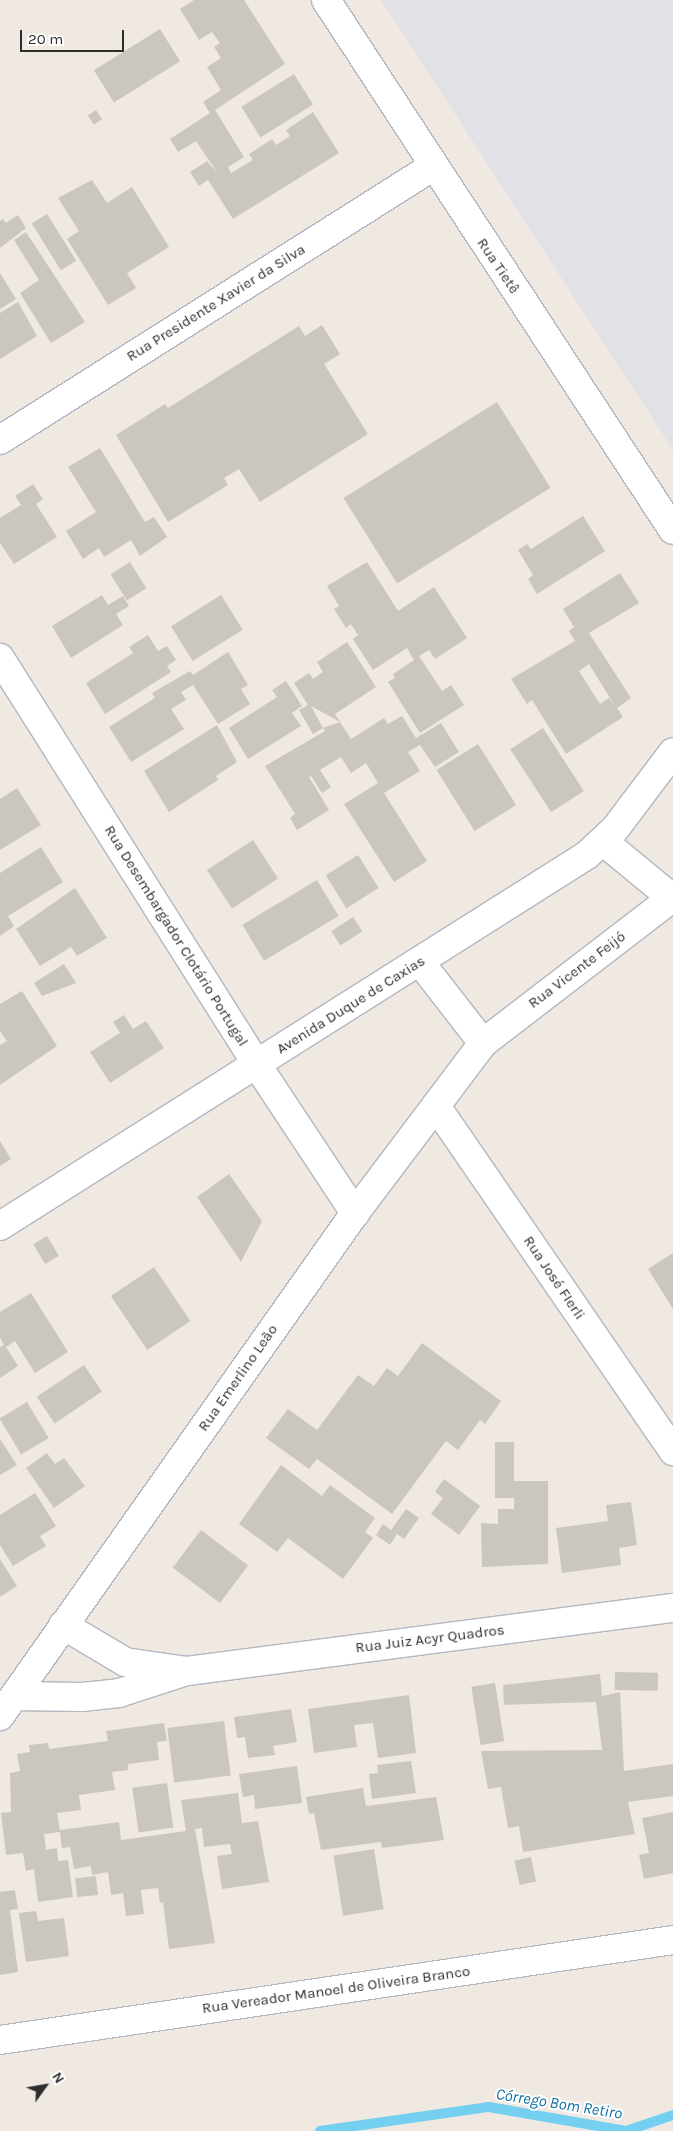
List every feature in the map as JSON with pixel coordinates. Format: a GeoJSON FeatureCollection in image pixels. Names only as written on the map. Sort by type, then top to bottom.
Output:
{"type":"FeatureCollection","features":[{"type":"Feature","properties":{"kind":"street","name":"Rua Tietê"},"geometry":{"type":"LineString","coordinates":[[326,0],[432,167],[673,530]]}},
{"type":"Feature","properties":{"kind":"street","name":"Rua Presidente Xavier da Silva"},"geometry":{"type":"LineString","coordinates":[[0,440],[432,167]]}},
{"type":"Feature","properties":{"kind":"street","name":"Rua Desembargador Clotário Portugal"},"geometry":{"type":"LineString","coordinates":[[0,658],[257,1065],[355,1213]]}},
{"type":"Feature","properties":{"kind":"street","name":"Avenida Duque de Caxias"},"geometry":{"type":"LineString","coordinates":[[0,1226],[420,962],[604,842],[673,752]]}},
{"type":"Feature","properties":{"kind":"street"},"geometry":{"type":"LineString","coordinates":[[604,842],[673,898]]}},
{"type":"Feature","properties":{"kind":"street","name":"Rua Vicente Feijó"},"geometry":{"type":"LineString","coordinates":[[483,1043],[673,898]]}},
{"type":"Feature","properties":{"kind":"street"},"geometry":{"type":"LineString","coordinates":[[420,962],[483,1043]]}},
{"type":"Feature","properties":{"kind":"street","name":"Rua Emerlino Leão"},"geometry":{"type":"LineString","coordinates":[[7,1706],[355,1213],[483,1043]]}},
{"type":"Feature","properties":{"kind":"street","name":"Rua José FIerli"},"geometry":{"type":"LineString","coordinates":[[436,1106],[673,1451]]}},
{"type":"Feature","properties":{"kind":"street","name":"Rua Juiz Acyr Quadros"},"geometry":{"type":"LineString","coordinates":[[7,1706],[120,1693],[187,1671],[673,1608]]}},
{"type":"Feature","properties":{"kind":"street","name":"Rua Juiz Acyr Quadros"},"geometry":{"type":"LineString","coordinates":[[63,1626],[125,1662],[187,1671]]}},
{"type":"Feature","properties":{"kind":"street","name":"Rua Vereador Manoel de Oliveira Branco"},"geometry":{"type":"LineString","coordinates":[[0,2040],[673,1940]]}},
{"type":"Feature","properties":{"kind":"shaded area"},"geometry":{"type":"Polygon","coordinates":[[[381,0],[673,0],[673,450],[381,0]]]}},
{"type":"Feature","properties":{"kind":"building"},"geometry":{"type":"Polygon","coordinates":[[[194,0],[244,0],[285,64],[215,110],[244,157],[228,167],[231,173],[253,160],[249,154],[272,139],[276,145],[290,136],[286,130],[313,112],[339,153],[233,219],[208,180],[199,186],[190,172],[207,161],[218,174],[196,141],[178,152],[170,139],[210,113],[203,102],[221,90],[207,67],[221,58],[214,47],[220,43],[212,32],[199,40],[180,9],[194,0]]]}},
{"type":"Feature","properties":{"kind":"building"},"geometry":{"type":"Polygon","coordinates":[[[160,29],[180,61],[114,103],[94,70],[160,29]]]}},
{"type":"Feature","properties":{"kind":"building"},"geometry":{"type":"Polygon","coordinates":[[[294,74],[313,105],[260,137],[241,107],[294,74]]]}},
{"type":"Feature","properties":{"kind":"building"},"geometry":{"type":"Polygon","coordinates":[[[96,110],[102,119],[94,125],[88,116],[96,110]]]}},
{"type":"Feature","properties":{"kind":"building"},"geometry":{"type":"Polygon","coordinates":[[[92,180],[107,203],[132,187],[169,247],[127,273],[136,288],[108,305],[67,239],[79,231],[58,198],[92,180]]]}},
{"type":"Feature","properties":{"kind":"building"},"geometry":{"type":"Polygon","coordinates":[[[47,214],[76,261],[61,270],[32,224],[47,214]]]}},
{"type":"Feature","properties":{"kind":"building"},"geometry":{"type":"Polygon","coordinates":[[[18,215],[26,228],[0,248],[0,221],[3,219],[6,223],[18,215]]]}},
{"type":"Feature","properties":{"kind":"building"},"geometry":{"type":"Polygon","coordinates":[[[26,232],[85,322],[51,343],[20,293],[39,280],[14,240],[26,232]]]}},
{"type":"Feature","properties":{"kind":"building"},"geometry":{"type":"Polygon","coordinates":[[[0,273],[16,299],[0,309],[0,273]]]}},
{"type":"Feature","properties":{"kind":"building"},"geometry":{"type":"Polygon","coordinates":[[[18,302],[37,336],[0,359],[0,313],[18,302]]]}},
{"type":"Feature","properties":{"kind":"building"},"geometry":{"type":"Polygon","coordinates":[[[322,325],[340,354],[324,364],[368,434],[260,502],[239,469],[224,478],[228,485],[168,522],[116,435],[165,404],[168,408],[299,326],[305,336],[322,325]]]}},
{"type":"Feature","properties":{"kind":"building"},"geometry":{"type":"Polygon","coordinates":[[[497,402],[551,488],[397,584],[344,498],[497,402]]]}},
{"type":"Feature","properties":{"kind":"building"},"geometry":{"type":"Polygon","coordinates":[[[100,448],[145,522],[154,517],[167,537],[140,556],[131,540],[104,557],[99,548],[83,559],[66,531],[96,512],[68,467],[100,448]]]}},
{"type":"Feature","properties":{"kind":"building"},"geometry":{"type":"Polygon","coordinates":[[[33,484],[43,499],[36,504],[57,537],[14,564],[0,543],[0,518],[21,505],[15,496],[33,484]]]}},
{"type":"Feature","properties":{"kind":"building"},"geometry":{"type":"Polygon","coordinates":[[[583,516],[605,551],[537,594],[528,579],[533,575],[518,550],[527,544],[531,549],[583,516]]]}},
{"type":"Feature","properties":{"kind":"building"},"geometry":{"type":"Polygon","coordinates":[[[130,562],[146,588],[127,600],[110,574],[130,562]]]}},
{"type":"Feature","properties":{"kind":"building"},"geometry":{"type":"Polygon","coordinates":[[[367,562],[398,611],[434,587],[467,638],[435,659],[429,650],[419,656],[442,691],[451,685],[464,705],[420,733],[388,682],[395,678],[393,674],[414,660],[407,648],[373,670],[353,639],[358,635],[351,624],[346,628],[334,609],[339,606],[327,586],[367,562]]]}},
{"type":"Feature","properties":{"kind":"building"},"geometry":{"type":"Polygon","coordinates":[[[620,573],[639,603],[589,633],[631,698],[617,708],[623,717],[566,754],[532,700],[527,704],[511,679],[575,641],[569,631],[574,627],[563,609],[620,573]],[[589,664],[579,671],[600,704],[609,698],[615,706],[589,664]]]}},
{"type":"Feature","properties":{"kind":"building"},"geometry":{"type":"Polygon","coordinates":[[[102,595],[108,605],[123,596],[129,606],[116,614],[123,625],[71,658],[52,626],[102,595]]]}},
{"type":"Feature","properties":{"kind":"building"},"geometry":{"type":"Polygon","coordinates":[[[221,595],[243,630],[193,661],[171,626],[221,595]]]}},
{"type":"Feature","properties":{"kind":"building"},"geometry":{"type":"Polygon","coordinates":[[[148,635],[158,651],[167,646],[176,660],[167,666],[171,672],[105,714],[86,683],[133,653],[129,647],[148,635]]]}},
{"type":"Feature","properties":{"kind":"building"},"geometry":{"type":"Polygon","coordinates":[[[347,642],[376,687],[335,714],[340,722],[311,706],[323,728],[313,734],[299,710],[308,705],[294,683],[309,673],[313,679],[323,672],[317,662],[347,642]]]}},
{"type":"Feature","properties":{"kind":"building"},"geometry":{"type":"Polygon","coordinates":[[[228,652],[248,685],[241,689],[250,704],[218,724],[193,685],[181,692],[186,700],[171,709],[184,729],[131,762],[109,727],[155,698],[152,693],[190,671],[193,675],[228,652]]]}},
{"type":"Feature","properties":{"kind":"building"},"geometry":{"type":"Polygon","coordinates":[[[286,681],[302,706],[292,713],[301,726],[248,759],[229,728],[277,697],[272,690],[286,681]]]}},
{"type":"Feature","properties":{"kind":"building"},"geometry":{"type":"Polygon","coordinates":[[[402,716],[416,738],[441,723],[459,752],[435,767],[420,745],[408,752],[420,771],[384,793],[427,861],[394,882],[344,804],[378,783],[366,763],[351,773],[341,757],[320,770],[331,787],[322,793],[311,776],[309,777],[329,810],[297,830],[290,818],[295,814],[265,766],[325,731],[323,728],[340,722],[351,739],[384,718],[388,724],[402,716]]]}},
{"type":"Feature","properties":{"kind":"building"},"geometry":{"type":"Polygon","coordinates":[[[217,725],[237,762],[216,776],[218,780],[169,812],[144,771],[217,725]]]}},
{"type":"Feature","properties":{"kind":"building"},"geometry":{"type":"Polygon","coordinates":[[[543,728],[584,791],[551,812],[510,749],[543,728]]]}},
{"type":"Feature","properties":{"kind":"building"},"geometry":{"type":"Polygon","coordinates":[[[478,744],[516,805],[475,831],[436,770],[478,744]]]}},
{"type":"Feature","properties":{"kind":"building"},"geometry":{"type":"Polygon","coordinates":[[[17,788],[41,825],[0,850],[0,799],[17,788]]]}},
{"type":"Feature","properties":{"kind":"building"},"geometry":{"type":"Polygon","coordinates":[[[253,840],[278,879],[232,909],[207,870],[253,840]]]}},
{"type":"Feature","properties":{"kind":"building"},"geometry":{"type":"Polygon","coordinates":[[[41,847],[63,882],[8,916],[14,926],[0,936],[0,873],[41,847]]]}},
{"type":"Feature","properties":{"kind":"building"},"geometry":{"type":"Polygon","coordinates":[[[358,855],[379,888],[346,908],[326,875],[358,855]]]}},
{"type":"Feature","properties":{"kind":"building"},"geometry":{"type":"Polygon","coordinates":[[[317,880],[339,916],[264,961],[242,925],[317,880]]]}},
{"type":"Feature","properties":{"kind":"building"},"geometry":{"type":"Polygon","coordinates":[[[75,888],[107,938],[77,956],[71,947],[40,966],[16,929],[75,888]]]}},
{"type":"Feature","properties":{"kind":"building"},"geometry":{"type":"Polygon","coordinates":[[[353,917],[362,931],[340,945],[331,931],[353,917]]]}},
{"type":"Feature","properties":{"kind":"building"},"geometry":{"type":"Polygon","coordinates":[[[64,964],[76,983],[42,996],[34,983],[64,964]]]}},
{"type":"Feature","properties":{"kind":"building"},"geometry":{"type":"Polygon","coordinates":[[[22,991],[57,1046],[0,1085],[0,1045],[7,1041],[0,1031],[0,1004],[22,991]]]}},
{"type":"Feature","properties":{"kind":"building"},"geometry":{"type":"Polygon","coordinates":[[[124,1015],[133,1029],[146,1021],[164,1048],[110,1083],[90,1052],[120,1033],[113,1022],[124,1015]]]}},
{"type":"Feature","properties":{"kind":"building"},"geometry":{"type":"Polygon","coordinates":[[[0,1141],[11,1159],[0,1166],[0,1141]]]}},
{"type":"Feature","properties":{"kind":"building"},"geometry":{"type":"Polygon","coordinates":[[[229,1174],[262,1221],[241,1262],[197,1197],[229,1174]]]}},
{"type":"Feature","properties":{"kind":"building"},"geometry":{"type":"Polygon","coordinates":[[[47,1236],[59,1256],[45,1264],[33,1244],[47,1236]]]}},
{"type":"Feature","properties":{"kind":"building"},"geometry":{"type":"Polygon","coordinates":[[[673,1253],[673,1309],[648,1269],[673,1253]]]}},
{"type":"Feature","properties":{"kind":"building"},"geometry":{"type":"Polygon","coordinates":[[[154,1267],[190,1321],[147,1350],[111,1296],[154,1267]]]}},
{"type":"Feature","properties":{"kind":"building"},"geometry":{"type":"Polygon","coordinates":[[[31,1293],[68,1352],[35,1373],[15,1341],[6,1347],[18,1366],[0,1378],[0,1347],[4,1345],[0,1338],[0,1312],[31,1293]]]}},
{"type":"Feature","properties":{"kind":"building"},"geometry":{"type":"Polygon","coordinates":[[[422,1343],[501,1401],[485,1424],[480,1420],[458,1450],[446,1441],[392,1514],[317,1459],[309,1469],[266,1438],[288,1409],[317,1430],[358,1375],[374,1386],[387,1368],[398,1376],[422,1343]]]}},
{"type":"Feature","properties":{"kind":"building"},"geometry":{"type":"Polygon","coordinates":[[[84,1365],[102,1392],[55,1423],[37,1397],[84,1365]]]}},
{"type":"Feature","properties":{"kind":"building"},"geometry":{"type":"Polygon","coordinates":[[[27,1402],[49,1438],[21,1454],[0,1418],[27,1402]]]}},
{"type":"Feature","properties":{"kind":"building"},"geometry":{"type":"Polygon","coordinates":[[[0,1439],[17,1465],[0,1475],[0,1439]]]}},
{"type":"Feature","properties":{"kind":"building"},"geometry":{"type":"Polygon","coordinates":[[[495,1442],[514,1442],[514,1481],[548,1481],[548,1564],[482,1567],[481,1523],[498,1524],[498,1509],[514,1509],[514,1498],[495,1498],[495,1442]]]}},
{"type":"Feature","properties":{"kind":"building"},"geometry":{"type":"Polygon","coordinates":[[[47,1453],[55,1464],[64,1458],[85,1486],[54,1508],[26,1468],[47,1453]]]}},
{"type":"Feature","properties":{"kind":"building"},"geometry":{"type":"Polygon","coordinates":[[[281,1465],[322,1496],[330,1485],[375,1518],[365,1532],[373,1538],[343,1579],[288,1538],[277,1552],[239,1524],[281,1465]]]}},
{"type":"Feature","properties":{"kind":"building"},"geometry":{"type":"Polygon","coordinates":[[[444,1479],[480,1506],[459,1535],[431,1514],[443,1498],[435,1492],[444,1479]]]}},
{"type":"Feature","properties":{"kind":"building"},"geometry":{"type":"Polygon","coordinates":[[[35,1493],[56,1526],[40,1536],[46,1546],[13,1566],[0,1545],[0,1515],[35,1493]]]}},
{"type":"Feature","properties":{"kind":"building"},"geometry":{"type":"Polygon","coordinates":[[[631,1502],[637,1545],[619,1548],[621,1565],[562,1573],[556,1528],[608,1521],[606,1505],[631,1502]]]}},
{"type":"Feature","properties":{"kind":"building"},"geometry":{"type":"Polygon","coordinates":[[[406,1509],[419,1518],[404,1539],[397,1534],[390,1545],[376,1535],[383,1524],[391,1530],[406,1509]]]}},
{"type":"Feature","properties":{"kind":"building"},"geometry":{"type":"Polygon","coordinates":[[[201,1530],[248,1566],[220,1603],[173,1568],[201,1530]]]}},
{"type":"Feature","properties":{"kind":"building"},"geometry":{"type":"Polygon","coordinates":[[[0,1559],[17,1586],[0,1597],[0,1559]]]}},
{"type":"Feature","properties":{"kind":"building"},"geometry":{"type":"Polygon","coordinates":[[[615,1672],[658,1673],[658,1691],[615,1690],[615,1672]]]}},
{"type":"Feature","properties":{"kind":"building"},"geometry":{"type":"Polygon","coordinates":[[[600,1674],[602,1696],[620,1692],[624,1771],[673,1764],[673,1796],[628,1802],[635,1834],[523,1852],[519,1826],[508,1828],[501,1787],[488,1789],[481,1751],[602,1750],[596,1702],[504,1705],[503,1685],[600,1674]]]}},
{"type":"Feature","properties":{"kind":"building"},"geometry":{"type":"Polygon","coordinates":[[[495,1683],[504,1741],[481,1745],[471,1687],[495,1683]]]}},
{"type":"Feature","properties":{"kind":"building"},"geometry":{"type":"Polygon","coordinates":[[[409,1695],[416,1753],[378,1758],[373,1723],[354,1725],[357,1747],[314,1753],[308,1709],[409,1695]]]}},
{"type":"Feature","properties":{"kind":"building"},"geometry":{"type":"Polygon","coordinates":[[[291,1709],[297,1742],[273,1746],[275,1755],[248,1758],[245,1737],[237,1738],[234,1717],[291,1709]]]}},
{"type":"Feature","properties":{"kind":"building"},"geometry":{"type":"Polygon","coordinates":[[[224,1721],[231,1776],[174,1783],[167,1728],[224,1721]]]}},
{"type":"Feature","properties":{"kind":"building"},"geometry":{"type":"Polygon","coordinates":[[[164,1723],[167,1741],[157,1742],[159,1760],[128,1764],[128,1770],[112,1772],[115,1790],[79,1795],[81,1810],[57,1813],[60,1830],[119,1822],[121,1840],[186,1831],[181,1800],[238,1793],[242,1823],[258,1821],[269,1882],[222,1889],[217,1856],[232,1854],[230,1844],[204,1847],[202,1828],[195,1829],[215,1943],[169,1949],[163,1902],[160,1903],[158,1888],[141,1890],[144,1914],[126,1916],[123,1893],[111,1895],[108,1872],[92,1875],[91,1866],[74,1869],[70,1847],[62,1848],[60,1832],[44,1834],[46,1850],[57,1848],[58,1861],[68,1860],[73,1897],[38,1902],[34,1869],[26,1871],[23,1853],[6,1855],[1,1813],[11,1812],[10,1773],[20,1771],[17,1754],[30,1752],[29,1745],[48,1743],[49,1749],[108,1741],[106,1731],[164,1723]]]}},
{"type":"Feature","properties":{"kind":"building"},"geometry":{"type":"Polygon","coordinates":[[[411,1761],[416,1793],[372,1799],[369,1774],[378,1773],[377,1765],[411,1761]]]}},
{"type":"Feature","properties":{"kind":"building"},"geometry":{"type":"Polygon","coordinates":[[[297,1766],[302,1803],[255,1809],[254,1795],[243,1797],[239,1774],[297,1766]]]}},
{"type":"Feature","properties":{"kind":"building"},"geometry":{"type":"Polygon","coordinates":[[[167,1783],[173,1828],[139,1832],[132,1788],[167,1783]]]}},
{"type":"Feature","properties":{"kind":"building"},"geometry":{"type":"Polygon","coordinates":[[[363,1788],[366,1806],[436,1797],[444,1840],[382,1848],[381,1842],[321,1850],[314,1813],[309,1814],[306,1797],[363,1788]]]}},
{"type":"Feature","properties":{"kind":"building"},"geometry":{"type":"Polygon","coordinates":[[[673,1812],[673,1873],[644,1879],[639,1855],[649,1853],[642,1818],[673,1812]]]}},
{"type":"Feature","properties":{"kind":"building"},"geometry":{"type":"Polygon","coordinates":[[[374,1849],[384,1909],[343,1916],[334,1855],[374,1849]]]}},
{"type":"Feature","properties":{"kind":"building"},"geometry":{"type":"Polygon","coordinates":[[[531,1857],[536,1881],[520,1885],[514,1861],[531,1857]]]}},
{"type":"Feature","properties":{"kind":"building"},"geometry":{"type":"Polygon","coordinates":[[[96,1876],[98,1895],[77,1897],[75,1878],[96,1876]]]}},
{"type":"Feature","properties":{"kind":"building"},"geometry":{"type":"Polygon","coordinates":[[[15,1890],[18,1909],[10,1910],[18,1972],[0,1975],[0,1892],[15,1890]]]}},
{"type":"Feature","properties":{"kind":"building"},"geometry":{"type":"Polygon","coordinates":[[[36,1911],[38,1921],[64,1918],[69,1956],[26,1962],[19,1913],[36,1911]]]}},
{"type":"Feature","properties":{"kind":"waterway","name":"Córrego Bom Retiro"},"geometry":{"type":"LineString","coordinates":[[320,2131],[489,2107],[626,2131],[673,2115]]}}]}
